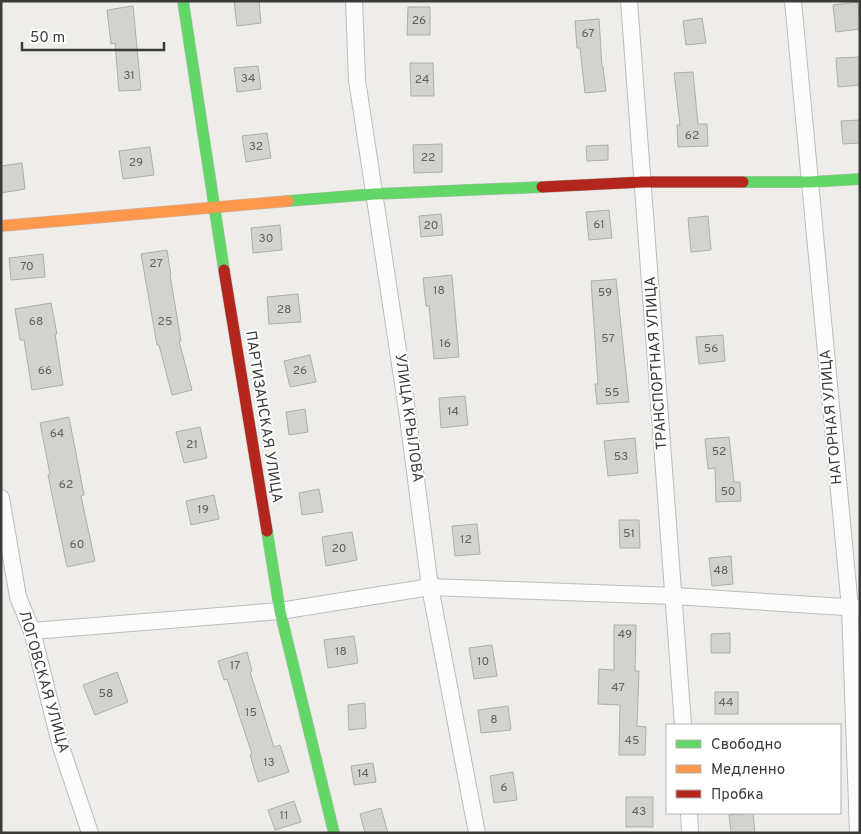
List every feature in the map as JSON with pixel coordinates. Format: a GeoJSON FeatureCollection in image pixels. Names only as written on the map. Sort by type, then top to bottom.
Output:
{"type":"FeatureCollection","features":[{"type":"Feature","properties":{"kind":"street","name":"ПАРТИЗАНСКАЯ УЛИЦА"},"geometry":{"type":"LineString","coordinates":[[183,1],[214,207],[280,611],[334,833]]}},
{"type":"Feature","properties":{"kind":"street","name":"УЛИЦА КРЫЛОВА"},"geometry":{"type":"LineString","coordinates":[[354,1],[358,80],[407,410],[430,587],[477,833]]}},
{"type":"Feature","properties":{"kind":"street","name":"ТРАНСПОРТНАЯ УЛИЦА"},"geometry":{"type":"LineString","coordinates":[[630,1],[683,724]]}},
{"type":"Feature","properties":{"kind":"street","name":"НАГОРНАЯ УЛИЦА"},"geometry":{"type":"LineString","coordinates":[[793,1],[855,608],[858,833]]}},
{"type":"Feature","properties":{"kind":"street"},"geometry":{"type":"LineString","coordinates":[[1,226],[375,194],[643,182],[810,182],[860,179]]}},
{"type":"Feature","properties":{"kind":"street","name":"ЛОГОВСКАЯ УЛИЦА"},"geometry":{"type":"LineString","coordinates":[[1,498],[18,597],[32,631],[61,747],[90,833]]}},
{"type":"Feature","properties":{"kind":"street"},"geometry":{"type":"LineString","coordinates":[[32,631],[280,611],[430,587],[674,596],[855,608]]}},
{"type":"Feature","properties":{"kind":"street"},"geometry":{"type":"LineString","coordinates":[[689,814],[690,833]]}},
{"type":"Feature","properties":{"kind":"building"},"geometry":{"type":"Polygon","coordinates":[[[234,1],[259,1],[261,23],[237,26],[234,1]]]}},
{"type":"Feature","properties":{"kind":"building"},"geometry":{"type":"Polygon","coordinates":[[[858,2],[860,29],[836,32],[833,5],[858,2]]]}},
{"type":"Feature","properties":{"kind":"building"},"geometry":{"type":"Polygon","coordinates":[[[133,6],[141,90],[119,91],[115,43],[111,44],[107,10],[133,6]]]}},
{"type":"Feature","properties":{"kind":"building"},"geometry":{"type":"Polygon","coordinates":[[[408,7],[430,7],[430,35],[407,35],[408,7]]]}},
{"type":"Feature","properties":{"kind":"building"},"geometry":{"type":"Polygon","coordinates":[[[702,18],[706,43],[686,45],[683,21],[702,18]]]}},
{"type":"Feature","properties":{"kind":"building"},"geometry":{"type":"Polygon","coordinates":[[[599,19],[602,67],[606,91],[585,93],[580,48],[577,48],[575,21],[599,19]]]}},
{"type":"Feature","properties":{"kind":"building"},"geometry":{"type":"Polygon","coordinates":[[[860,57],[860,85],[838,87],[836,58],[860,57]]]}},
{"type":"Feature","properties":{"kind":"building"},"geometry":{"type":"Polygon","coordinates":[[[410,63],[433,63],[434,96],[411,96],[410,63]]]}},
{"type":"Feature","properties":{"kind":"building"},"geometry":{"type":"Polygon","coordinates":[[[258,66],[261,89],[237,92],[234,68],[258,66]]]}},
{"type":"Feature","properties":{"kind":"building"},"geometry":{"type":"Polygon","coordinates":[[[693,72],[698,124],[707,124],[708,146],[678,147],[677,125],[680,125],[674,73],[693,72]]]}},
{"type":"Feature","properties":{"kind":"building"},"geometry":{"type":"Polygon","coordinates":[[[860,120],[860,143],[843,144],[841,121],[860,120]]]}},
{"type":"Feature","properties":{"kind":"building"},"geometry":{"type":"Polygon","coordinates":[[[267,133],[271,158],[246,162],[242,136],[267,133]]]}},
{"type":"Feature","properties":{"kind":"building"},"geometry":{"type":"Polygon","coordinates":[[[442,144],[442,172],[414,173],[413,145],[442,144]]]}},
{"type":"Feature","properties":{"kind":"building"},"geometry":{"type":"Polygon","coordinates":[[[608,145],[608,160],[587,161],[586,146],[608,145]]]}},
{"type":"Feature","properties":{"kind":"building"},"geometry":{"type":"Polygon","coordinates":[[[150,147],[154,175],[123,179],[119,151],[150,147]]]}},
{"type":"Feature","properties":{"kind":"building"},"geometry":{"type":"Polygon","coordinates":[[[22,163],[25,189],[1,193],[1,166],[22,163]]]}},
{"type":"Feature","properties":{"kind":"building"},"geometry":{"type":"Polygon","coordinates":[[[609,210],[612,238],[589,240],[586,212],[609,210]]]}},
{"type":"Feature","properties":{"kind":"building"},"geometry":{"type":"Polygon","coordinates":[[[441,214],[443,235],[421,237],[419,216],[441,214]]]}},
{"type":"Feature","properties":{"kind":"building"},"geometry":{"type":"Polygon","coordinates":[[[708,216],[711,250],[691,252],[688,218],[708,216]]]}},
{"type":"Feature","properties":{"kind":"building"},"geometry":{"type":"Polygon","coordinates":[[[280,225],[282,250],[253,253],[251,228],[280,225]]]}},
{"type":"Feature","properties":{"kind":"building"},"geometry":{"type":"Polygon","coordinates":[[[167,250],[181,341],[179,341],[192,390],[172,395],[159,345],[157,345],[141,254],[167,250]]]}},
{"type":"Feature","properties":{"kind":"building"},"geometry":{"type":"Polygon","coordinates":[[[43,254],[45,277],[11,280],[9,258],[43,254]]]}},
{"type":"Feature","properties":{"kind":"building"},"geometry":{"type":"Polygon","coordinates":[[[452,275],[459,357],[434,359],[429,306],[426,306],[423,278],[452,275]]]}},
{"type":"Feature","properties":{"kind":"building"},"geometry":{"type":"Polygon","coordinates":[[[616,279],[629,402],[597,404],[595,384],[598,384],[591,281],[616,279]]]}},
{"type":"Feature","properties":{"kind":"building"},"geometry":{"type":"Polygon","coordinates":[[[298,294],[301,322],[269,324],[267,297],[298,294]]]}},
{"type":"Feature","properties":{"kind":"building"},"geometry":{"type":"Polygon","coordinates":[[[51,303],[63,385],[32,390],[24,340],[20,340],[15,309],[51,303]]]}},
{"type":"Feature","properties":{"kind":"building"},"geometry":{"type":"Polygon","coordinates":[[[723,335],[725,361],[699,364],[696,337],[723,335]]]}},
{"type":"Feature","properties":{"kind":"building"},"geometry":{"type":"Polygon","coordinates":[[[310,355],[316,382],[290,387],[284,361],[310,355]]]}},
{"type":"Feature","properties":{"kind":"building"},"geometry":{"type":"Polygon","coordinates":[[[465,396],[468,425],[441,428],[439,398],[465,396]]]}},
{"type":"Feature","properties":{"kind":"building"},"geometry":{"type":"Polygon","coordinates":[[[305,409],[308,432],[289,435],[286,412],[305,409]]]}},
{"type":"Feature","properties":{"kind":"building"},"geometry":{"type":"Polygon","coordinates":[[[69,417],[84,495],[81,496],[95,561],[67,567],[48,475],[50,474],[40,423],[69,417]]]}},
{"type":"Feature","properties":{"kind":"building"},"geometry":{"type":"Polygon","coordinates":[[[200,427],[207,458],[184,463],[176,432],[200,427]]]}},
{"type":"Feature","properties":{"kind":"building"},"geometry":{"type":"Polygon","coordinates":[[[729,437],[734,482],[740,482],[741,501],[716,502],[715,468],[708,469],[705,439],[729,437]]]}},
{"type":"Feature","properties":{"kind":"building"},"geometry":{"type":"Polygon","coordinates":[[[635,438],[638,473],[608,476],[604,441],[635,438]]]}},
{"type":"Feature","properties":{"kind":"building"},"geometry":{"type":"Polygon","coordinates":[[[319,489],[323,512],[302,515],[299,493],[319,489]]]}},
{"type":"Feature","properties":{"kind":"building"},"geometry":{"type":"Polygon","coordinates":[[[214,495],[219,519],[191,525],[186,501],[214,495]]]}},
{"type":"Feature","properties":{"kind":"building"},"geometry":{"type":"Polygon","coordinates":[[[619,520],[639,520],[640,548],[620,548],[619,520]]]}},
{"type":"Feature","properties":{"kind":"building"},"geometry":{"type":"Polygon","coordinates":[[[477,524],[480,554],[455,556],[452,526],[477,524]]]}},
{"type":"Feature","properties":{"kind":"building"},"geometry":{"type":"Polygon","coordinates":[[[352,532],[357,560],[326,566],[322,537],[352,532]]]}},
{"type":"Feature","properties":{"kind":"building"},"geometry":{"type":"Polygon","coordinates":[[[731,556],[733,584],[712,586],[709,558],[731,556]]]}},
{"type":"Feature","properties":{"kind":"building"},"geometry":{"type":"Polygon","coordinates":[[[614,625],[636,625],[635,671],[639,671],[637,726],[646,727],[645,755],[619,755],[620,705],[598,704],[599,669],[614,670],[614,625]]]}},
{"type":"Feature","properties":{"kind":"building"},"geometry":{"type":"Polygon","coordinates":[[[730,633],[730,653],[711,653],[711,634],[730,633]]]}},
{"type":"Feature","properties":{"kind":"building"},"geometry":{"type":"Polygon","coordinates":[[[354,636],[358,663],[328,668],[324,640],[354,636]]]}},
{"type":"Feature","properties":{"kind":"building"},"geometry":{"type":"Polygon","coordinates":[[[492,645],[497,676],[474,679],[469,648],[492,645]]]}},
{"type":"Feature","properties":{"kind":"building"},"geometry":{"type":"Polygon","coordinates":[[[247,652],[252,671],[250,672],[274,747],[280,745],[289,772],[258,782],[250,755],[252,754],[227,679],[224,680],[218,661],[247,652]]]}},
{"type":"Feature","properties":{"kind":"building"},"geometry":{"type":"Polygon","coordinates":[[[117,672],[128,702],[95,715],[83,685],[117,672]]]}},
{"type":"Feature","properties":{"kind":"building"},"geometry":{"type":"Polygon","coordinates":[[[715,692],[738,692],[738,714],[715,714],[715,692]]]}},
{"type":"Feature","properties":{"kind":"building"},"geometry":{"type":"Polygon","coordinates":[[[365,703],[366,728],[349,730],[348,705],[365,703]]]}},
{"type":"Feature","properties":{"kind":"building"},"geometry":{"type":"Polygon","coordinates":[[[508,706],[511,730],[481,733],[478,710],[508,706]]]}},
{"type":"Feature","properties":{"kind":"building"},"geometry":{"type":"Polygon","coordinates":[[[373,763],[376,782],[354,785],[351,766],[373,763]]]}},
{"type":"Feature","properties":{"kind":"building"},"geometry":{"type":"Polygon","coordinates":[[[513,772],[517,800],[494,803],[490,776],[513,772]]]}},
{"type":"Feature","properties":{"kind":"building"},"geometry":{"type":"Polygon","coordinates":[[[626,797],[653,797],[653,827],[626,827],[626,797]]]}},
{"type":"Feature","properties":{"kind":"building"},"geometry":{"type":"Polygon","coordinates":[[[294,801],[301,822],[275,830],[268,810],[294,801]]]}},
{"type":"Feature","properties":{"kind":"building"},"geometry":{"type":"Polygon","coordinates":[[[381,808],[388,833],[365,833],[360,814],[381,808]]]}},
{"type":"Feature","properties":{"kind":"building"},"geometry":{"type":"Polygon","coordinates":[[[753,814],[755,833],[731,833],[729,815],[753,814]]]}},
{"type":"Feature","properties":{"kind":"traffic: fast"},"geometry":{"type":"LineString","coordinates":[[183,1],[224,270]]}},
{"type":"Feature","properties":{"kind":"traffic: fast"},"geometry":{"type":"LineString","coordinates":[[743,182],[810,182],[860,179]]}},
{"type":"Feature","properties":{"kind":"traffic: fast"},"geometry":{"type":"LineString","coordinates":[[288,201],[375,194],[542,187]]}},
{"type":"Feature","properties":{"kind":"traffic: fast"},"geometry":{"type":"LineString","coordinates":[[267,531],[280,611],[334,833]]}},
{"type":"Feature","properties":{"kind":"traffic: slow"},"geometry":{"type":"LineString","coordinates":[[1,226],[288,201]]}},
{"type":"Feature","properties":{"kind":"traffic: jam"},"geometry":{"type":"LineString","coordinates":[[542,187],[643,182],[743,182]]}},
{"type":"Feature","properties":{"kind":"traffic: jam"},"geometry":{"type":"LineString","coordinates":[[224,270],[267,531]]}}]}
